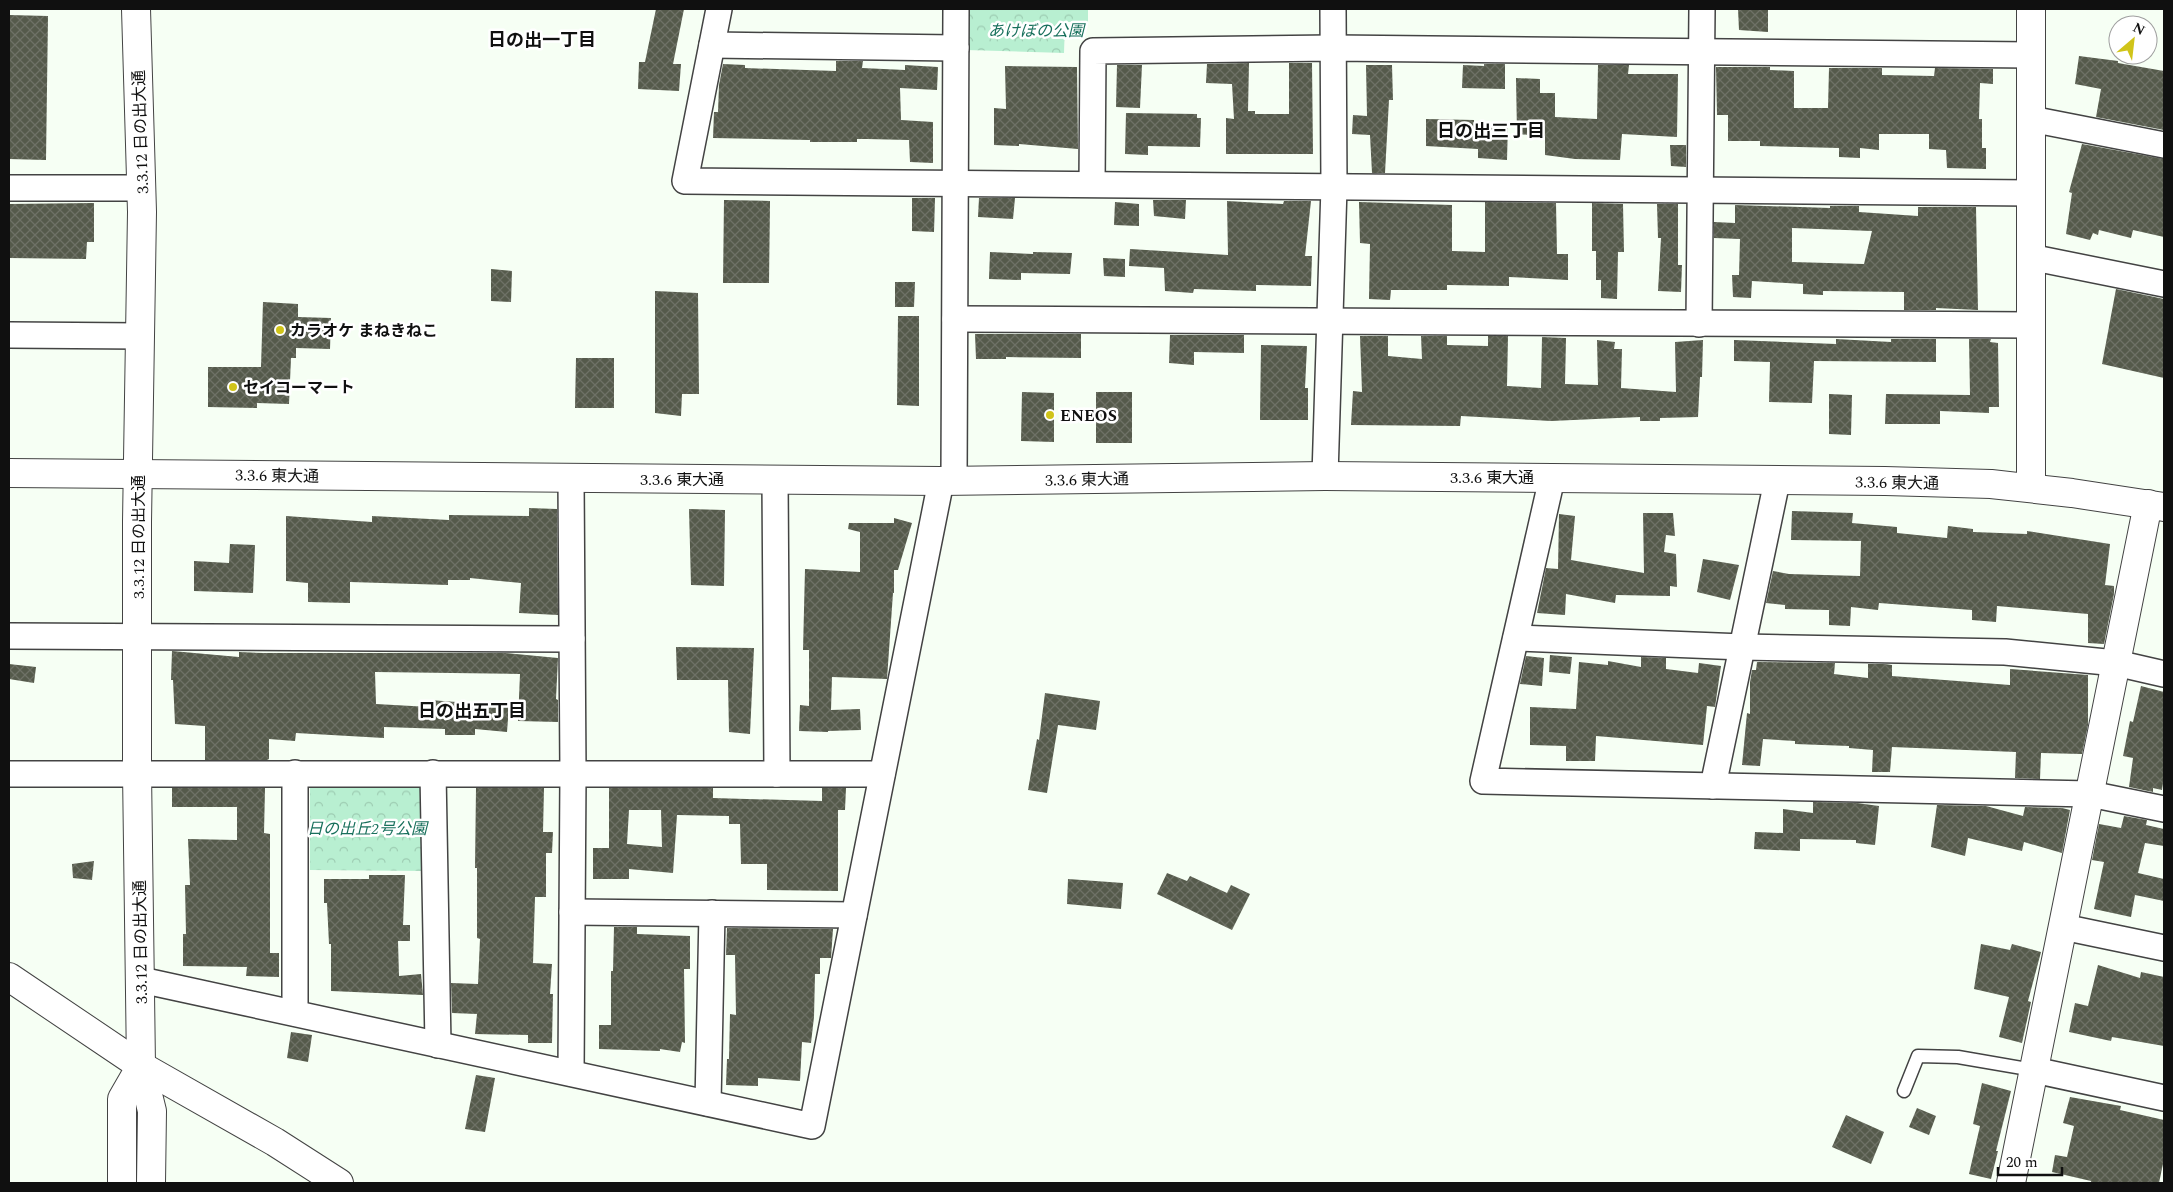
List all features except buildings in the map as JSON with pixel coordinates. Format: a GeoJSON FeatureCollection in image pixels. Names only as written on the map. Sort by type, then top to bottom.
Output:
{"type":"FeatureCollection","features":[{"type":"Feature","properties":{"kind":"street","name":"3.3.12 日の出大通"},"geometry":{"type":"LineString","coordinates":[[136,9],[142,188],[138,473],[137,772],[141,1066],[152,1111],[151,1183]]}},
{"type":"Feature","properties":{"kind":"street"},"geometry":{"type":"LineString","coordinates":[[719,9],[685,181],[2032,193]]}},
{"type":"Feature","properties":{"kind":"street"},"geometry":{"type":"LineString","coordinates":[[141,980],[812,1126],[882,774],[947,480],[955,319],[956,9]]}},
{"type":"Feature","properties":{"kind":"street"},"geometry":{"type":"LineString","coordinates":[[1325,476],[1334,187],[1333,9]]}},
{"type":"Feature","properties":{"kind":"street"},"geometry":{"type":"LineString","coordinates":[[1699,324],[1702,9]]}},
{"type":"Feature","properties":{"kind":"street"},"geometry":{"type":"LineString","coordinates":[[2031,9],[2031,488]]}},
{"type":"Feature","properties":{"kind":"street"},"geometry":{"type":"LineString","coordinates":[[712,45],[956,48]]}},
{"type":"Feature","properties":{"kind":"street"},"geometry":{"type":"LineString","coordinates":[[1092,184],[1093,51],[1333,48],[2031,55]]}},
{"type":"Feature","properties":{"kind":"street"},"geometry":{"type":"LineString","coordinates":[[2031,119],[2164,145]]}},
{"type":"Feature","properties":{"kind":"street"},"geometry":{"type":"LineString","coordinates":[[9,188],[142,188]]}},
{"type":"Feature","properties":{"kind":"street"},"geometry":{"type":"LineString","coordinates":[[2030,257],[2164,284]]}},
{"type":"Feature","properties":{"kind":"street"},"geometry":{"type":"LineString","coordinates":[[955,319],[2030,325]]}},
{"type":"Feature","properties":{"kind":"street"},"geometry":{"type":"LineString","coordinates":[[9,335],[140,336]]}},
{"type":"Feature","properties":{"kind":"street","name":"3.3.6 東大通"},"geometry":{"type":"LineString","coordinates":[[9,473],[947,480],[1325,476],[1991,484],[2156,506]]}},
{"type":"Feature","properties":{"kind":"street"},"geometry":{"type":"LineString","coordinates":[[570,478],[574,774],[571,1073]]}},
{"type":"Feature","properties":{"kind":"street"},"geometry":{"type":"LineString","coordinates":[[1552,478],[1483,781],[2090,794],[2164,810]]}},
{"type":"Feature","properties":{"kind":"street"},"geometry":{"type":"LineString","coordinates":[[775,479],[777,774]]}},
{"type":"Feature","properties":{"kind":"street"},"geometry":{"type":"LineString","coordinates":[[1712,786],[1777,481]]}},
{"type":"Feature","properties":{"kind":"street"},"geometry":{"type":"LineString","coordinates":[[2011,1183],[2116,663],[2156,506]]}},
{"type":"Feature","properties":{"kind":"street"},"geometry":{"type":"LineString","coordinates":[[9,636],[572,639]]}},
{"type":"Feature","properties":{"kind":"street"},"geometry":{"type":"LineString","coordinates":[[1516,638],[1743,647],[2005,652],[2116,663],[2164,674]]}},
{"type":"Feature","properties":{"kind":"street"},"geometry":{"type":"LineString","coordinates":[[9,774],[137,772],[882,774]]}},
{"type":"Feature","properties":{"kind":"street"},"geometry":{"type":"LineString","coordinates":[[295,773],[295,1014]]}},
{"type":"Feature","properties":{"kind":"street"},"geometry":{"type":"LineString","coordinates":[[433,773],[438,1045]]}},
{"type":"Feature","properties":{"kind":"street"},"geometry":{"type":"LineString","coordinates":[[572,912],[854,915]]}},
{"type":"Feature","properties":{"kind":"street"},"geometry":{"type":"LineString","coordinates":[[708,1103],[712,914]]}},
{"type":"Feature","properties":{"kind":"street"},"geometry":{"type":"LineString","coordinates":[[2063,926],[2164,948]]}},
{"type":"Feature","properties":{"kind":"street"},"geometry":{"type":"LineString","coordinates":[[9,977],[141,1066],[276,1142],[339,1183]]}},
{"type":"Feature","properties":{"kind":"street","name":"3.3.12 日の出大通"},"geometry":{"type":"LineString","coordinates":[[122,1183],[122,1099],[141,1066]]}},
{"type":"Feature","properties":{"kind":"street"},"geometry":{"type":"LineString","coordinates":[[2034,1070],[2164,1098]]}},
{"type":"Feature","properties":{"kind":"lane"},"geometry":{"type":"LineString","coordinates":[[1904,1091],[1918,1056],[1958,1057],[2034,1070]]}},
{"type":"Feature","properties":{"kind":"green space","name":"あけぼの公園"},"geometry":{"type":"Polygon","coordinates":[[[967,9],[1088,9],[1088,22],[1065,22],[1064,53],[966,50],[967,9]]]}},
{"type":"Feature","properties":{"kind":"green space","name":"日の出丘2号公園"},"geometry":{"type":"Polygon","coordinates":[[[310,786],[424,786],[425,871],[310,870],[310,786]]]}},
{"type":"Feature","properties":{"kind":"place","name":"カラオケ まねきねこ"},"geometry":{"type":"Point","coordinates":[280,330]}},
{"type":"Feature","properties":{"kind":"place","name":"セイコーマート"},"geometry":{"type":"Point","coordinates":[233,387]}},
{"type":"Feature","properties":{"kind":"place","name":"ENEOS"},"geometry":{"type":"Point","coordinates":[1050,415]}},
{"type":"Feature","properties":{"kind":"district","name":"日の出一丁目"},"geometry":{"type":"Point","coordinates":[542,40]}},
{"type":"Feature","properties":{"kind":"district","name":"日の出三丁目"},"geometry":{"type":"Point","coordinates":[1491,131]}},
{"type":"Feature","properties":{"kind":"district","name":"日の出五丁目"},"geometry":{"type":"Point","coordinates":[472,711]}}]}
